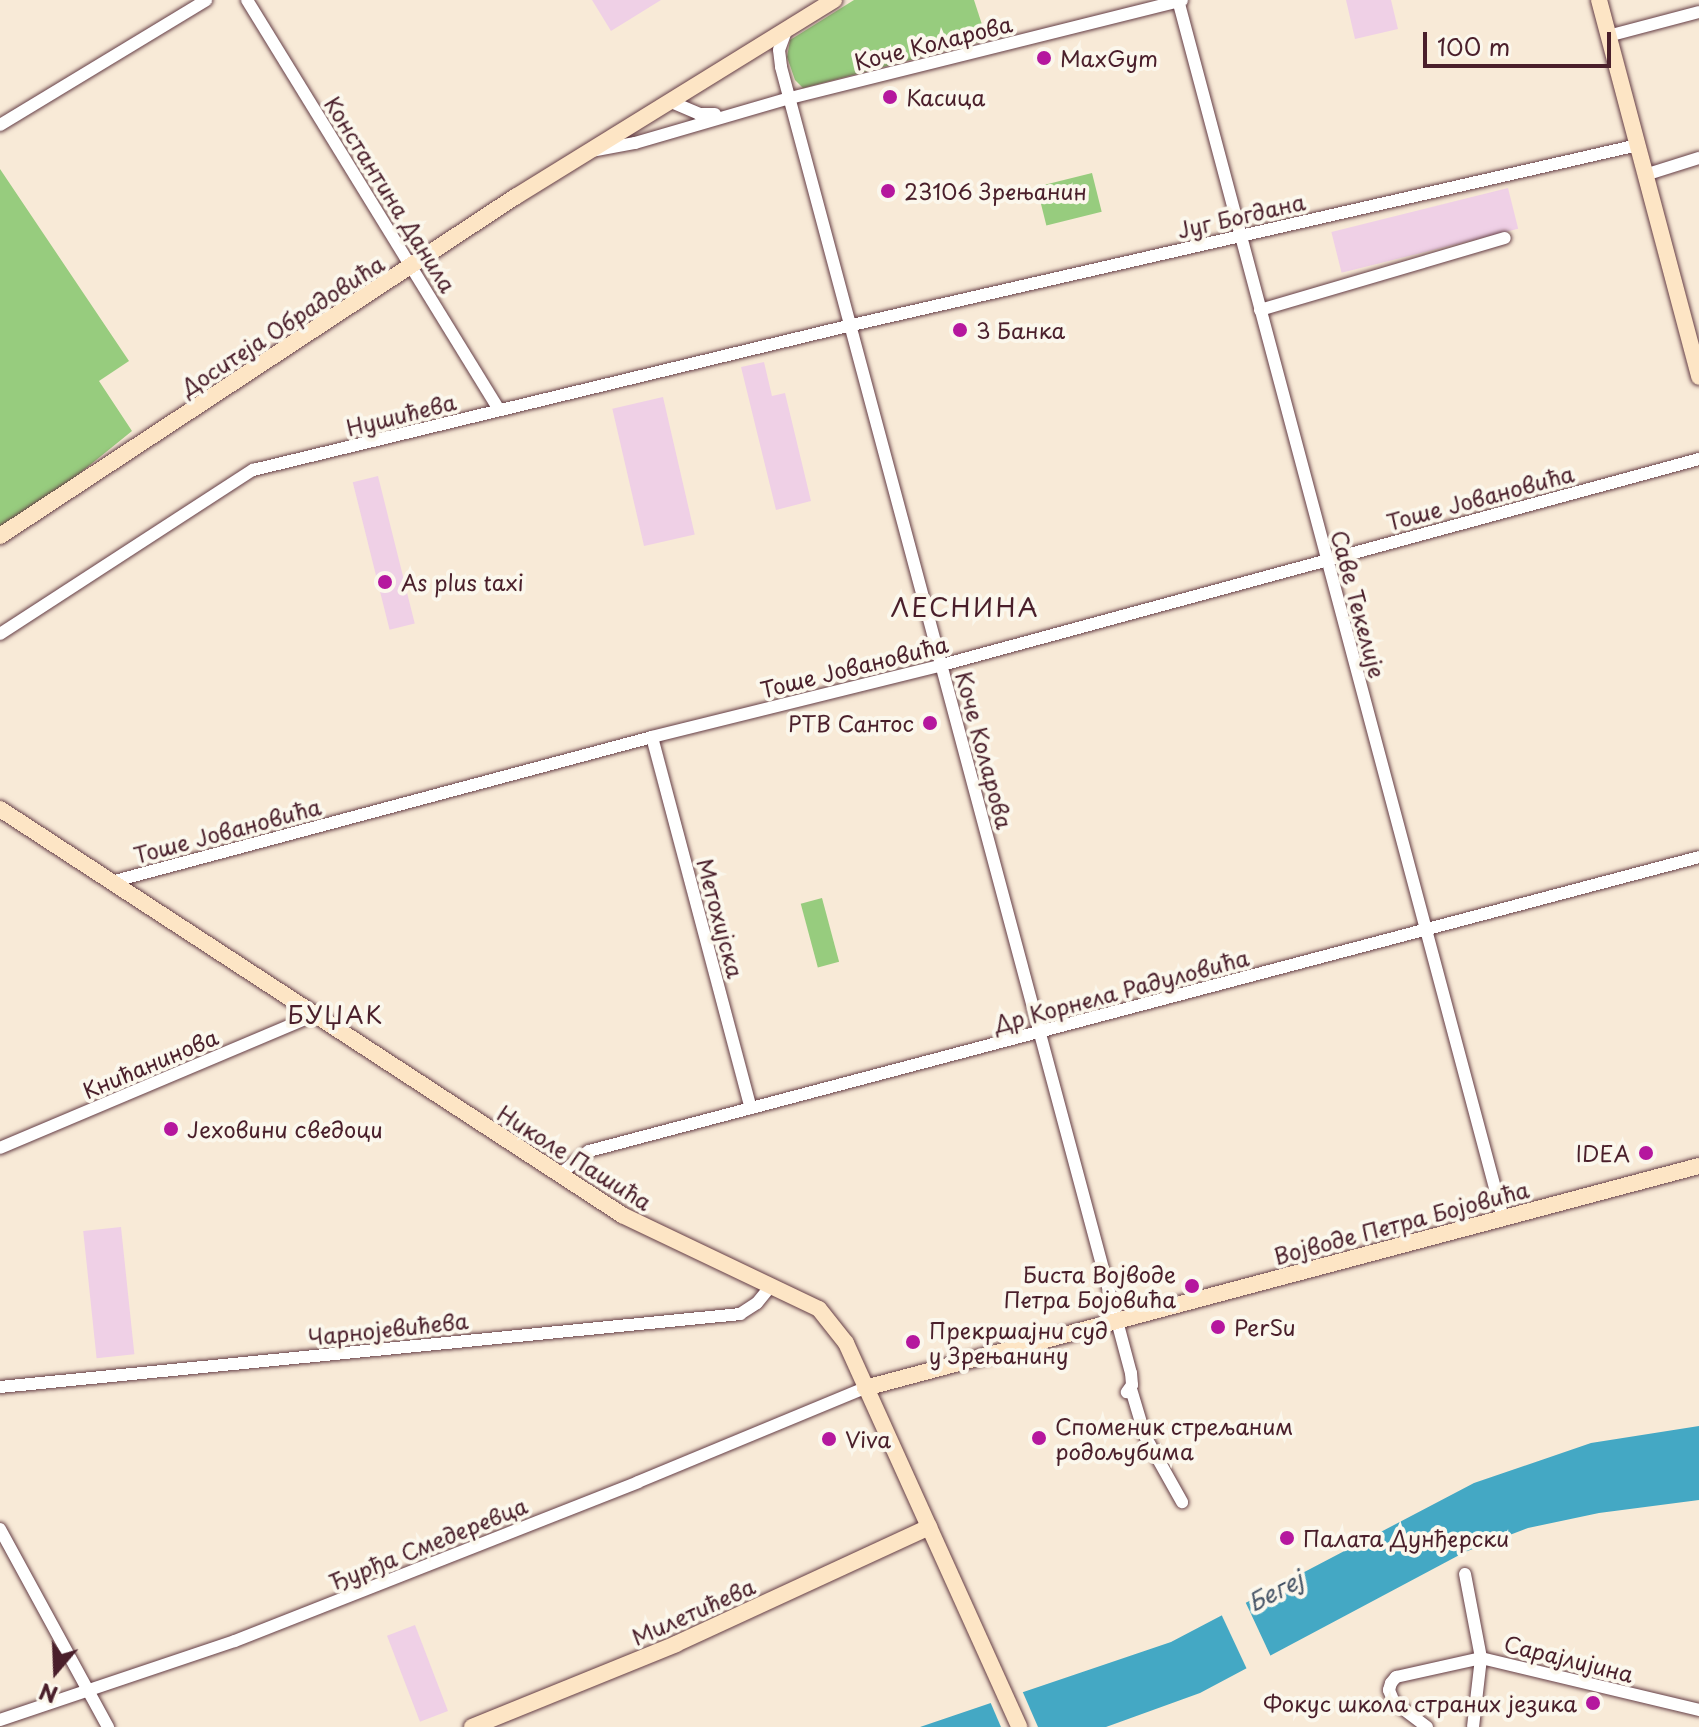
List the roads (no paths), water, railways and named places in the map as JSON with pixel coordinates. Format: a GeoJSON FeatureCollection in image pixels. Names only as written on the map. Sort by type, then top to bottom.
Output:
{"type":"FeatureCollection","features":[{"type":"Feature","properties":{"kind":"street"},"geometry":{"type":"LineString","coordinates":[[0,125],[206,0]]}},
{"type":"Feature","properties":{"kind":"street","name":"Константина Данила"},"geometry":{"type":"LineString","coordinates":[[247,0],[499,410]]}},
{"type":"Feature","properties":{"kind":"street","name":"Доситеја Обрадовића"},"geometry":{"type":"LineString","coordinates":[[0,536],[588,151],[834,0]]}},
{"type":"Feature","properties":{"kind":"street","name":"Коче Коларова"},"geometry":{"type":"LineString","coordinates":[[730,114],[1179,0]]}},
{"type":"Feature","properties":{"kind":"street","name":"Саве Текелије"},"geometry":{"type":"LineString","coordinates":[[1179,0],[1503,1218]]}},
{"type":"Feature","properties":{"kind":"street"},"geometry":{"type":"LineString","coordinates":[[1599,0],[1699,377]]}},
{"type":"Feature","properties":{"kind":"street"},"geometry":{"type":"LineString","coordinates":[[1608,36],[1699,12]]}},
{"type":"Feature","properties":{"kind":"street","name":"Коче Коларова"},"geometry":{"type":"LineString","coordinates":[[786,31],[780,59],[1131,1373],[1129,1390],[1145,1436],[1182,1502]]}},
{"type":"Feature","properties":{"kind":"street"},"geometry":{"type":"LineString","coordinates":[[669,101],[699,114],[730,114]]}},
{"type":"Feature","properties":{"kind":"street","name":"Доситеја Обрадовића"},"geometry":{"type":"LineString","coordinates":[[588,151],[635,143],[730,114]]}},
{"type":"Feature","properties":{"kind":"street","name":"Југ Богдана"},"geometry":{"type":"LineString","coordinates":[[852,325],[1638,145]]}},
{"type":"Feature","properties":{"kind":"street"},"geometry":{"type":"LineString","coordinates":[[1645,175],[1699,158]]}},
{"type":"Feature","properties":{"kind":"street"},"geometry":{"type":"LineString","coordinates":[[1260,310],[1505,238]]}},
{"type":"Feature","properties":{"kind":"street","name":"Нушићева"},"geometry":{"type":"LineString","coordinates":[[0,634],[253,470],[852,325]]}},
{"type":"Feature","properties":{"kind":"street","name":"Тоше Јовановића"},"geometry":{"type":"LineString","coordinates":[[111,882],[652,737],[942,665],[1326,558],[1699,459]]}},
{"type":"Feature","properties":{"kind":"street","name":"Метохијска"},"geometry":{"type":"LineString","coordinates":[[652,737],[751,1108]]}},
{"type":"Feature","properties":{"kind":"street","name":"Николе Пашића"},"geometry":{"type":"LineString","coordinates":[[0,809],[559,1175],[667,1240],[819,1309],[846,1343],[1019,1727]]}},
{"type":"Feature","properties":{"kind":"street","name":"Др Корнела Радуловића"},"geometry":{"type":"LineString","coordinates":[[559,1175],[589,1151],[1699,857]]}},
{"type":"Feature","properties":{"kind":"street","name":"Книћанинова"},"geometry":{"type":"LineString","coordinates":[[0,1148],[315,1015]]}},
{"type":"Feature","properties":{"kind":"street","name":"Војводе Петра Бојовића"},"geometry":{"type":"LineString","coordinates":[[865,1388],[1698,1168]]}},
{"type":"Feature","properties":{"kind":"street","name":"Чарнојевићева"},"geometry":{"type":"LineString","coordinates":[[0,1387],[740,1314],[757,1303],[770,1287]]}},
{"type":"Feature","properties":{"kind":"street","name":"Ђурђа Смедеревца"},"geometry":{"type":"LineString","coordinates":[[0,1720],[235,1641],[865,1388]]}},
{"type":"Feature","properties":{"kind":"street","name":"Милетићева"},"geometry":{"type":"LineString","coordinates":[[472,1727],[676,1644],[929,1527]]}},
{"type":"Feature","properties":{"kind":"street"},"geometry":{"type":"LineString","coordinates":[[0,1529],[108,1727]]}},
{"type":"Feature","properties":{"kind":"street"},"geometry":{"type":"LineString","coordinates":[[1465,1574],[1481,1658],[1473,1727]]}},
{"type":"Feature","properties":{"kind":"street","name":"Сарајлијина"},"geometry":{"type":"LineString","coordinates":[[1427,1727],[1394,1702],[1389,1690],[1396,1677],[1481,1658],[1699,1710]]}},
{"type":"Feature","properties":{"kind":"water","name":"Бегеј"},"geometry":{"type":"Polygon","coordinates":[[[1699,1426],[1699,1500],[1599,1513],[1528,1528],[1465,1552],[1200,1693],[1106,1727],[920,1727],[1171,1642],[1474,1483],[1591,1443],[1699,1426]]]}},
{"type":"Feature","properties":{"kind":"place","name":"MaxGym"},"geometry":{"type":"Point","coordinates":[1044,58]}},
{"type":"Feature","properties":{"kind":"place","name":"Касица"},"geometry":{"type":"Point","coordinates":[890,97]}},
{"type":"Feature","properties":{"kind":"place","name":"23106 Зрењанин"},"geometry":{"type":"Point","coordinates":[888,191]}},
{"type":"Feature","properties":{"kind":"place","name":"3 Банка"},"geometry":{"type":"Point","coordinates":[960,330]}},
{"type":"Feature","properties":{"kind":"place","name":"As plus taxi"},"geometry":{"type":"Point","coordinates":[385,582]}},
{"type":"Feature","properties":{"kind":"place","name":"РТВ Сантос"},"geometry":{"type":"Point","coordinates":[930,723]}},
{"type":"Feature","properties":{"kind":"place","name":"Јеховини сведоци"},"geometry":{"type":"Point","coordinates":[171,1129]}},
{"type":"Feature","properties":{"kind":"place","name":"IDEA"},"geometry":{"type":"Point","coordinates":[1646,1153]}},
{"type":"Feature","properties":{"kind":"place","name":"Биста Војводе Петра Бојовића"},"geometry":{"type":"Point","coordinates":[1192,1286]}},
{"type":"Feature","properties":{"kind":"place","name":"PerSu"},"geometry":{"type":"Point","coordinates":[1218,1327]}},
{"type":"Feature","properties":{"kind":"place","name":"Прекршајни суд у Зрењанину"},"geometry":{"type":"Point","coordinates":[913,1342]}},
{"type":"Feature","properties":{"kind":"place","name":"Споменик стрељаним родољубима"},"geometry":{"type":"Point","coordinates":[1039,1438]}},
{"type":"Feature","properties":{"kind":"place","name":"Viva"},"geometry":{"type":"Point","coordinates":[829,1439]}},
{"type":"Feature","properties":{"kind":"place","name":"Палата Дунђерски"},"geometry":{"type":"Point","coordinates":[1287,1538]}},
{"type":"Feature","properties":{"kind":"place","name":"Фокус школа страних језика"},"geometry":{"type":"Point","coordinates":[1593,1703]}},
{"type":"Feature","properties":{"kind":"district","name":"ЛЕСНИНА"},"geometry":{"type":"Point","coordinates":[965,607]}},
{"type":"Feature","properties":{"kind":"district","name":"БУЏАК"},"geometry":{"type":"Point","coordinates":[336,1015]}}]}
